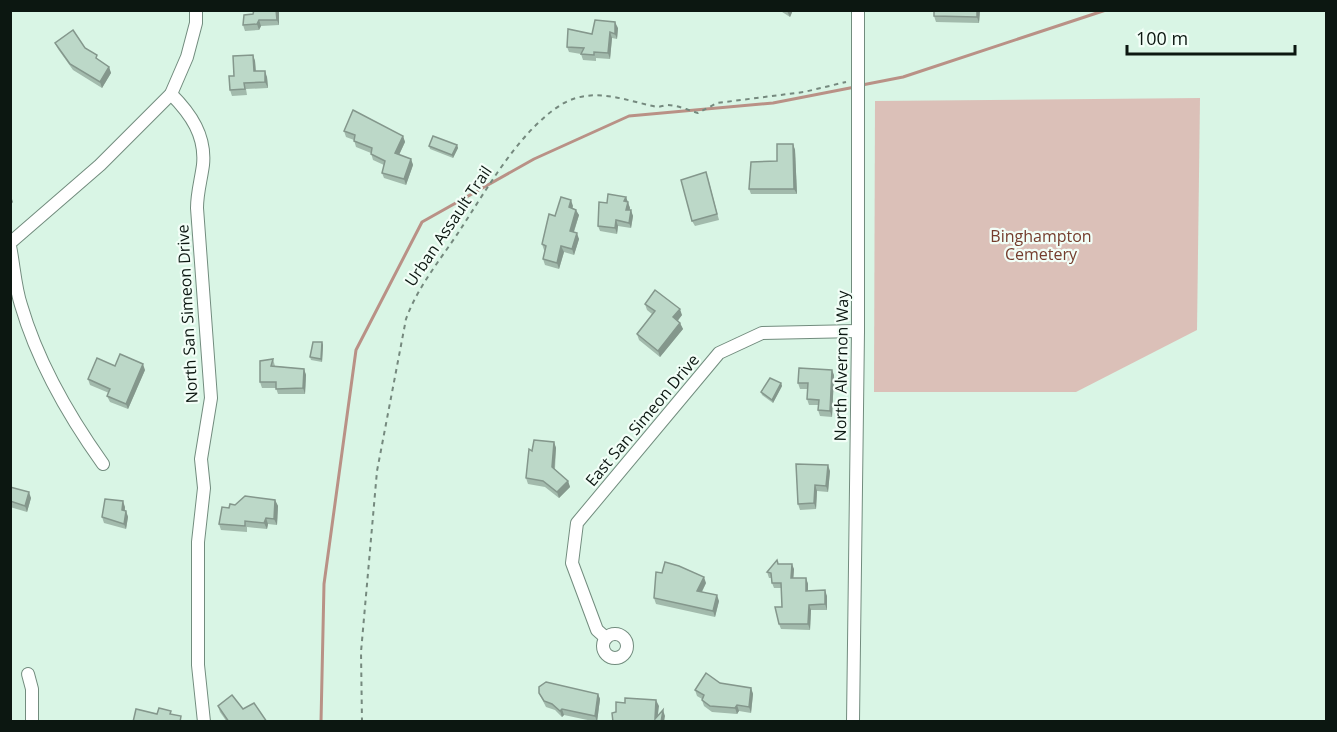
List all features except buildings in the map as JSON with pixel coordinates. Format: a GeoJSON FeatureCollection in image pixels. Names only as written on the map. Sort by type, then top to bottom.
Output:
{"type":"FeatureCollection","features":[{"type":"Feature","properties":{"kind":"street"},"geometry":{"type":"LineString","coordinates":[[103,464],[77,427],[47,374],[20,304],[10,244],[100,165],[171,94],[187,57],[196,23],[196,10]]}},
{"type":"Feature","properties":{"kind":"street","name":"North Alvernon Way"},"geometry":{"type":"LineString","coordinates":[[853,722],[858,331],[858,10]]}},
{"type":"Feature","properties":{"kind":"street","name":"North San Simeon Drive"},"geometry":{"type":"LineString","coordinates":[[171,94],[187,110],[201,136],[203,147],[203,165],[197,187],[206,357],[211,398],[201,459],[204,488],[198,542],[198,665],[204,722]]}},
{"type":"Feature","properties":{"kind":"street","name":"East San Simeon Drive"},"geometry":{"type":"LineString","coordinates":[[606,638],[597,630],[572,563],[578,523],[584,515],[719,353],[762,333],[858,331]]}},
{"type":"Feature","properties":{"kind":"street"},"geometry":{"type":"LineString","coordinates":[[28,674],[32,689],[32,722]]}},
{"type":"Feature","properties":{"kind":"path","name":"Urban Assault Trail"},"geometry":{"type":"LineString","coordinates":[[362,722],[361,652],[377,471],[406,319],[414,296],[495,175],[526,136],[544,119],[565,103],[589,96],[614,96],[657,107],[668,105],[698,113],[717,103],[804,92],[859,80]]}},
{"type":"Feature","properties":{"kind":"green space","name":"Binghampton Cemetery"},"geometry":{"type":"Polygon","coordinates":[[[1200,98],[1197,330],[1076,392],[874,392],[875,101],[1200,98]]]}},
{"type":"Feature","properties":{"kind":"waterway"},"geometry":{"type":"LineString","coordinates":[[862,85],[903,77],[1106,10]]}},
{"type":"Feature","properties":{"kind":"waterway"},"geometry":{"type":"LineString","coordinates":[[321,722],[324,584],[356,350],[422,222],[534,159],[629,116],[773,103],[855,87]]}}]}
